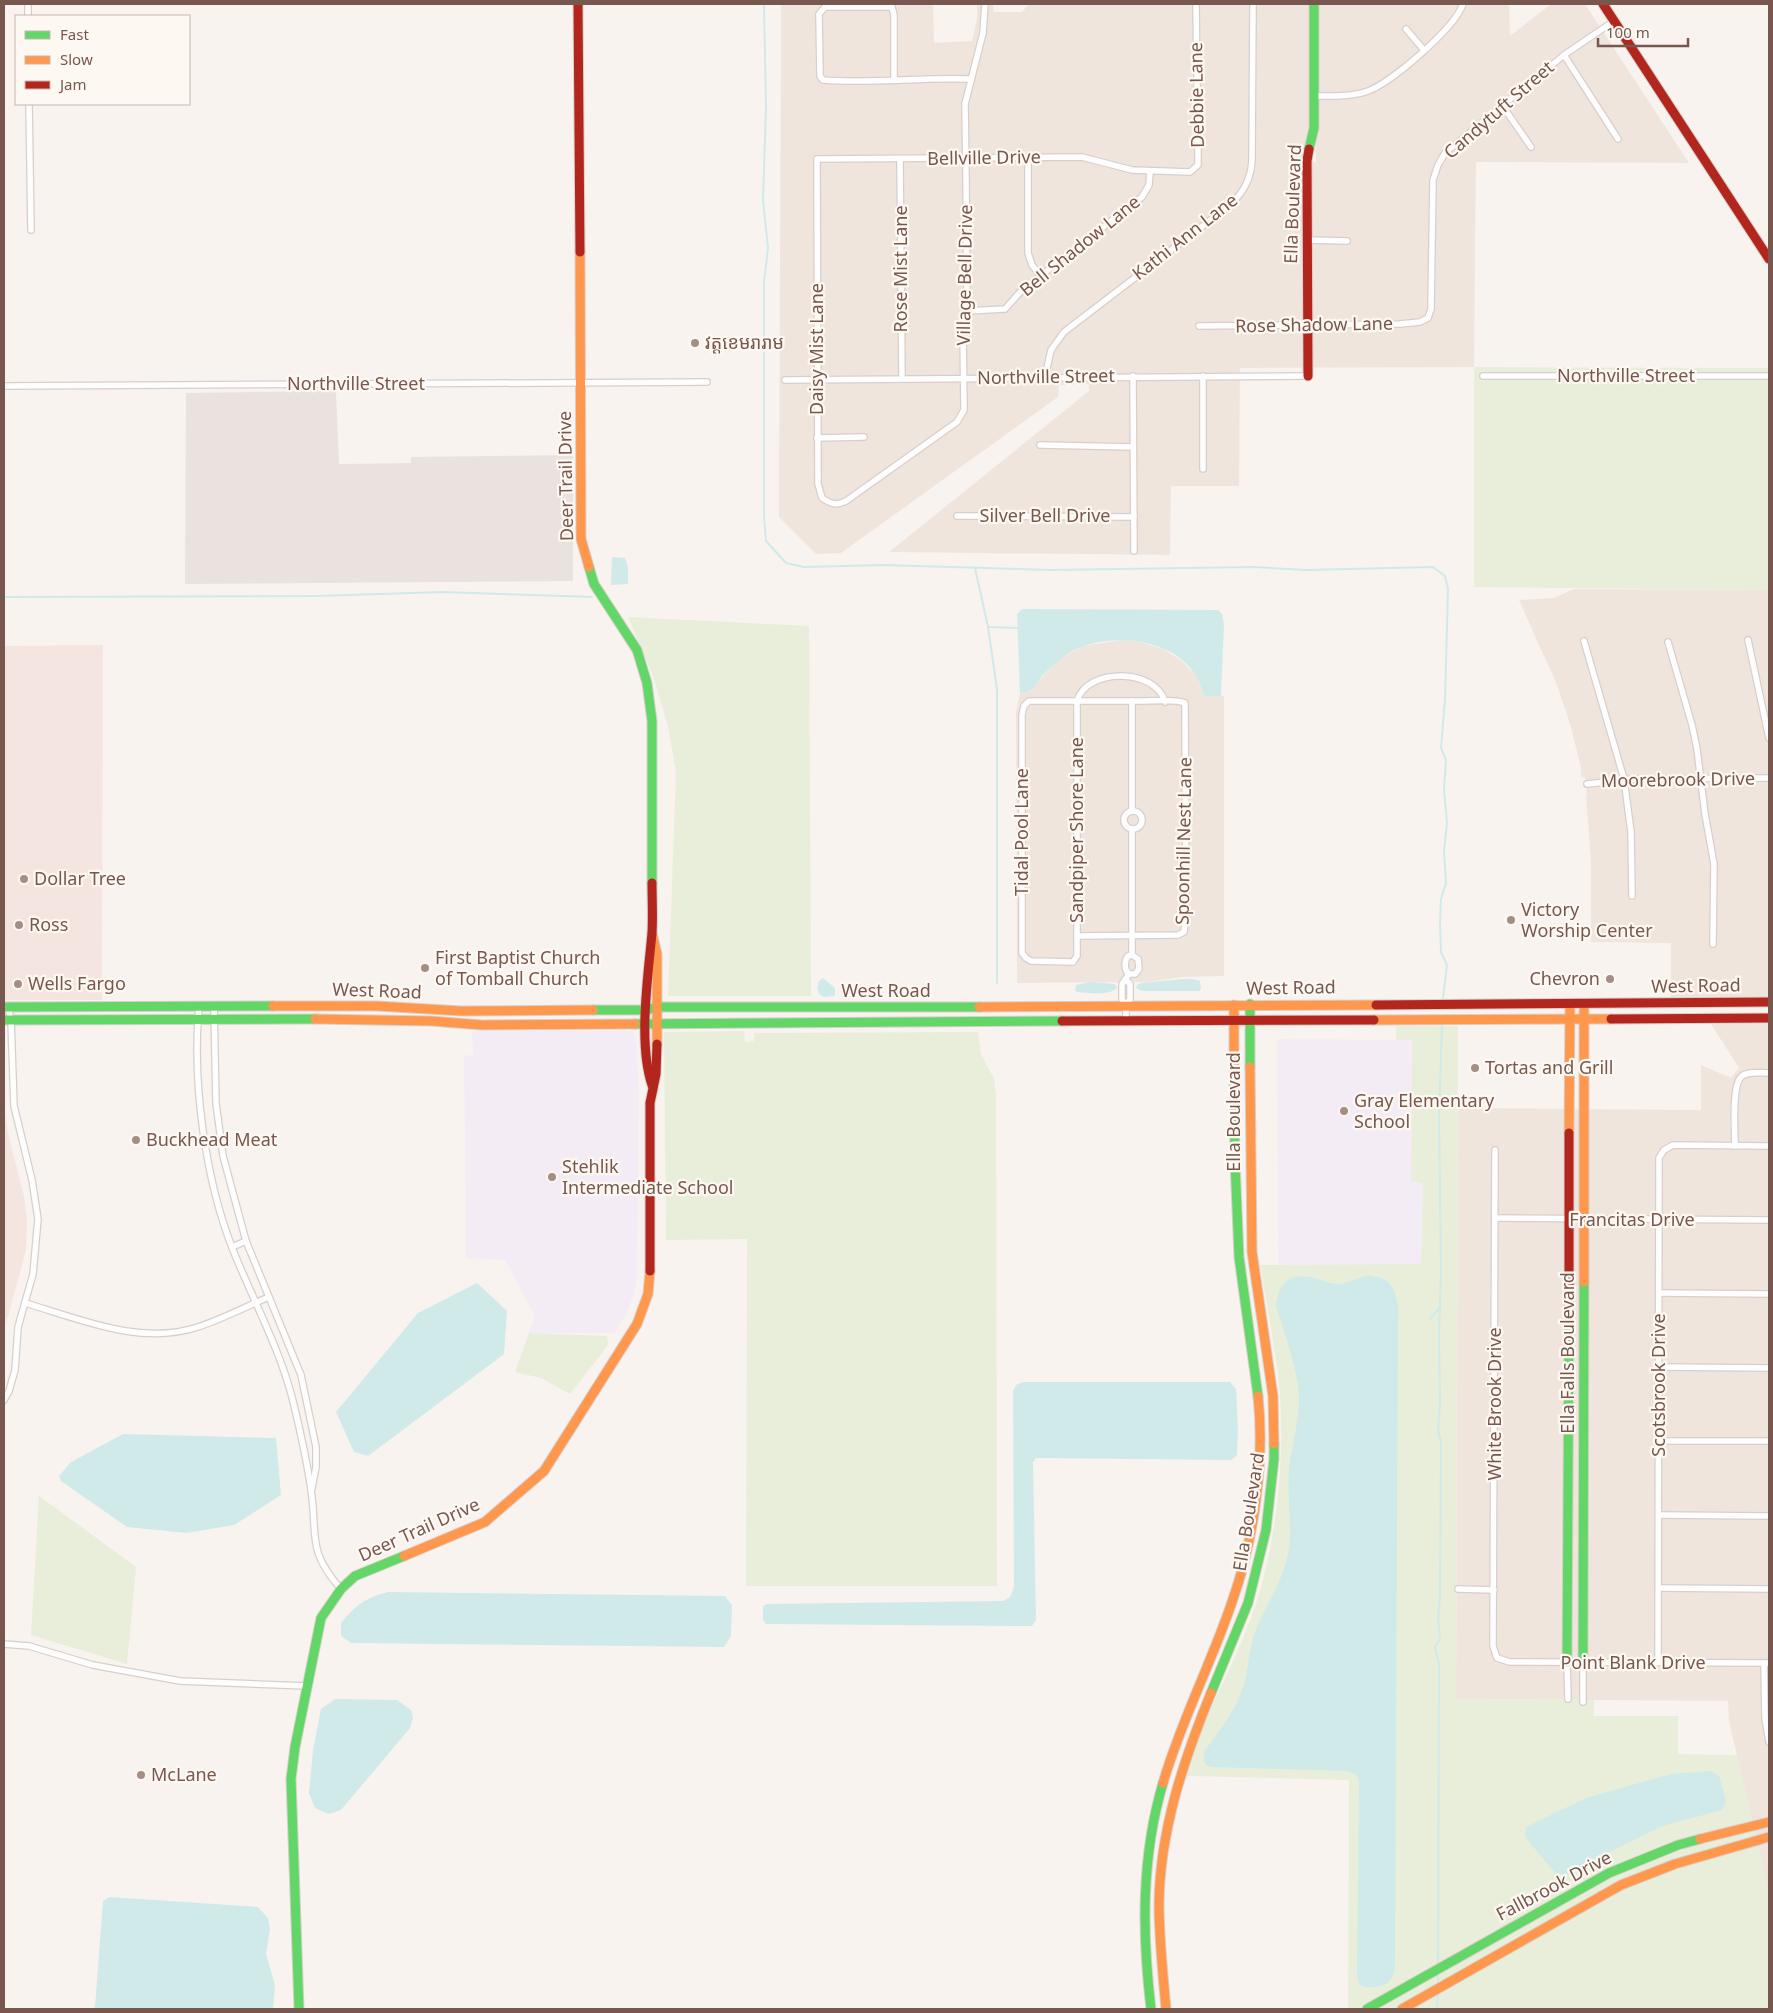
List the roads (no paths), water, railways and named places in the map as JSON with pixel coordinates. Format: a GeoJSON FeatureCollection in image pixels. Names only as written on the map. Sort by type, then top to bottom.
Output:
{"type":"FeatureCollection","features":[{"type":"Feature","properties":{"kind":"main road","name":"Deer Trail Drive"},"geometry":{"type":"LineString","coordinates":[[578,4],[582,539],[594,584],[637,650],[647,684],[652,721],[652,933],[648,955],[647,1010],[648,1074],[652,1085]]}},
{"type":"Feature","properties":{"kind":"main road","name":"Ella Boulevard"},"geometry":{"type":"LineString","coordinates":[[1308,376],[1308,161],[1314,128],[1314,4]]}},
{"type":"Feature","properties":{"kind":"main road"},"geometry":{"type":"LineString","coordinates":[[1603,4],[1769,259]]}},
{"type":"Feature","properties":{"kind":"main road","name":"Deer Trail Drive"},"geometry":{"type":"LineString","coordinates":[[299,2009],[291,1778],[321,1618],[341,1589],[355,1576],[485,1522],[544,1471],[640,1317],[649,1284],[650,1103],[658,1052],[657,954],[652,933]]}},
{"type":"Feature","properties":{"kind":"main road","name":"West Road"},"geometry":{"type":"LineString","coordinates":[[6,1007],[324,1005],[539,1011],[647,1010],[657,1007],[1028,1007],[1250,1004],[1769,1002]]}},
{"type":"Feature","properties":{"kind":"main road"},"geometry":{"type":"LineString","coordinates":[[1702,1003],[1703,1018]]}},
{"type":"Feature","properties":{"kind":"main road","name":"Ella Boulevard"},"geometry":{"type":"LineString","coordinates":[[1166,2009],[1159,1926],[1160,1890],[1170,1818],[1184,1763],[1248,1603],[1261,1555],[1270,1501],[1274,1459],[1275,1420],[1270,1365],[1253,1254],[1250,1149],[1250,1004]]}},
{"type":"Feature","properties":{"kind":"main road","name":"Ella Falls Boulevard"},"geometry":{"type":"LineString","coordinates":[[1567,1662],[1570,1004]]}},
{"type":"Feature","properties":{"kind":"main road","name":"Ella Falls Boulevard"},"geometry":{"type":"LineString","coordinates":[[1583,1662],[1584,1004]]}},
{"type":"Feature","properties":{"kind":"main road"},"geometry":{"type":"LineString","coordinates":[[324,1005],[324,1019]]}},
{"type":"Feature","properties":{"kind":"main road","name":"Ella Boulevard"},"geometry":{"type":"LineString","coordinates":[[1150,2009],[1144,1927],[1145,1890],[1152,1833],[1170,1759],[1234,1598],[1246,1551],[1255,1499],[1260,1439],[1259,1413],[1239,1257],[1235,1149],[1234,1005]]}},
{"type":"Feature","properties":{"kind":"main road"},"geometry":{"type":"LineString","coordinates":[[749,1007],[750,1022]]}},
{"type":"Feature","properties":{"kind":"main road"},"geometry":{"type":"LineString","coordinates":[[939,1021],[940,1007]]}},
{"type":"Feature","properties":{"kind":"main road"},"geometry":{"type":"LineString","coordinates":[[1028,1007],[1029,1020]]}},
{"type":"Feature","properties":{"kind":"main road"},"geometry":{"type":"LineString","coordinates":[[431,1021],[432,1009]]}},
{"type":"Feature","properties":{"kind":"main road"},"geometry":{"type":"LineString","coordinates":[[539,1011],[539,1023]]}},
{"type":"Feature","properties":{"kind":"main road","name":"West Road"},"geometry":{"type":"LineString","coordinates":[[8,1020],[324,1019],[431,1021],[482,1025],[647,1022],[1029,1020],[1126,1022],[1769,1018]]}},
{"type":"Feature","properties":{"kind":"main road"},"geometry":{"type":"LineString","coordinates":[[1235,1149],[1250,1149]]}},
{"type":"Feature","properties":{"kind":"main road"},"geometry":{"type":"LineString","coordinates":[[1239,1257],[1253,1254]]}},
{"type":"Feature","properties":{"kind":"main road"},"geometry":{"type":"LineString","coordinates":[[1569,1384],[1584,1384]]}},
{"type":"Feature","properties":{"kind":"main road"},"geometry":{"type":"LineString","coordinates":[[1255,1499],[1270,1501]]}},
{"type":"Feature","properties":{"kind":"main road"},"geometry":{"type":"LineString","coordinates":[[1569,1514],[1584,1514]]}},
{"type":"Feature","properties":{"kind":"main road"},"geometry":{"type":"LineString","coordinates":[[1170,1759],[1184,1763]]}},
{"type":"Feature","properties":{"kind":"main road","name":"Fallbrook Drive"},"geometry":{"type":"LineString","coordinates":[[1367,2009],[1415,1984],[1608,1873],[1678,1845],[1769,1822]]}},
{"type":"Feature","properties":{"kind":"main road","name":"Fallbrook Drive"},"geometry":{"type":"LineString","coordinates":[[1402,2009],[1620,1885],[1652,1870],[1712,1851],[1769,1837]]}},
{"type":"Feature","properties":{"kind":"main road"},"geometry":{"type":"LineString","coordinates":[[1646,1857],[1652,1870]]}},
{"type":"Feature","properties":{"kind":"main road"},"geometry":{"type":"LineString","coordinates":[[1145,1890],[1160,1890]]}},
{"type":"Feature","properties":{"kind":"main road"},"geometry":{"type":"LineString","coordinates":[[1424,1978],[1431,1993]]}},
{"type":"Feature","properties":{"kind":"street","name":"Village Bell Drive"},"geometry":{"type":"LineString","coordinates":[[856,494],[957,422],[964,410],[963,331],[967,311],[965,104],[983,33],[985,4]]}},
{"type":"Feature","properties":{"kind":"street","name":"Debbie Lane"},"geometry":{"type":"LineString","coordinates":[[1150,172],[1190,172],[1198,165],[1196,4]]}},
{"type":"Feature","properties":{"kind":"street","name":"Kathi Ann Lane"},"geometry":{"type":"LineString","coordinates":[[1045,377],[1051,350],[1064,332],[1226,208],[1238,197],[1248,183],[1252,160],[1253,4]]}},
{"type":"Feature","properties":{"kind":"street"},"geometry":{"type":"LineString","coordinates":[[1314,96],[1352,95],[1369,90],[1386,81],[1442,35],[1455,19],[1463,4]]}},
{"type":"Feature","properties":{"kind":"street"},"geometry":{"type":"LineString","coordinates":[[894,80],[894,15],[892,7],[825,7],[819,14],[820,76],[823,80],[894,80],[970,79]]}},
{"type":"Feature","properties":{"kind":"street","name":"Candytuft Street"},"geometry":{"type":"LineString","coordinates":[[1428,318],[1431,309],[1433,186],[1438,165],[1445,153],[1564,55],[1614,21]]}},
{"type":"Feature","properties":{"kind":"street"},"geometry":{"type":"LineString","coordinates":[[1406,29],[1424,50]]}},
{"type":"Feature","properties":{"kind":"street"},"geometry":{"type":"LineString","coordinates":[[1564,55],[1618,139]]}},
{"type":"Feature","properties":{"kind":"street"},"geometry":{"type":"LineString","coordinates":[[29,105],[31,230]]}},
{"type":"Feature","properties":{"kind":"street"},"geometry":{"type":"LineString","coordinates":[[1502,105],[1530,147]]}},
{"type":"Feature","properties":{"kind":"street"},"geometry":{"type":"LineString","coordinates":[[1028,156],[1028,253],[1032,265],[1040,275]]}},
{"type":"Feature","properties":{"kind":"street","name":"Bellville Drive"},"geometry":{"type":"LineString","coordinates":[[817,159],[1082,157],[1132,170],[1150,172]]}},
{"type":"Feature","properties":{"kind":"street","name":"Daisy Mist Lane"},"geometry":{"type":"LineString","coordinates":[[817,159],[818,484],[822,498],[832,505],[840,504],[856,494]]}},
{"type":"Feature","properties":{"kind":"street","name":"Rose Mist Lane"},"geometry":{"type":"LineString","coordinates":[[900,159],[902,378]]}},
{"type":"Feature","properties":{"kind":"street","name":"Bell Shadow Lane"},"geometry":{"type":"LineString","coordinates":[[967,311],[1005,309],[1021,290],[1142,197],[1149,185],[1150,172]]}},
{"type":"Feature","properties":{"kind":"street"},"geometry":{"type":"LineString","coordinates":[[1307,240],[1347,241]]}},
{"type":"Feature","properties":{"kind":"street","name":"Rose Shadow Lane"},"geometry":{"type":"LineString","coordinates":[[1199,326],[1413,324],[1428,318]]}},
{"type":"Feature","properties":{"kind":"street"},"geometry":{"type":"LineString","coordinates":[[1133,376],[1134,551]]}},
{"type":"Feature","properties":{"kind":"street"},"geometry":{"type":"LineString","coordinates":[[1203,376],[1203,469]]}},
{"type":"Feature","properties":{"kind":"street","name":"Northville Street"},"geometry":{"type":"LineString","coordinates":[[785,380],[1308,376]]}},
{"type":"Feature","properties":{"kind":"street","name":"Northville Street"},"geometry":{"type":"LineString","coordinates":[[1483,376],[1769,376]]}},
{"type":"Feature","properties":{"kind":"street","name":"Northville Street"},"geometry":{"type":"LineString","coordinates":[[4,386],[707,382]]}},
{"type":"Feature","properties":{"kind":"street"},"geometry":{"type":"LineString","coordinates":[[818,438],[864,437]]}},
{"type":"Feature","properties":{"kind":"street"},"geometry":{"type":"LineString","coordinates":[[1040,446],[1133,447]]}},
{"type":"Feature","properties":{"kind":"street","name":"Silver Bell Drive"},"geometry":{"type":"LineString","coordinates":[[957,516],[1134,517]]}},
{"type":"Feature","properties":{"kind":"street"},"geometry":{"type":"LineString","coordinates":[[1584,640],[1624,779],[1630,832],[1632,896]]}},
{"type":"Feature","properties":{"kind":"street"},"geometry":{"type":"LineString","coordinates":[[1748,640],[1769,738]]}},
{"type":"Feature","properties":{"kind":"street"},"geometry":{"type":"LineString","coordinates":[[1668,642],[1692,725],[1714,864],[1713,944]]}},
{"type":"Feature","properties":{"kind":"street"},"geometry":{"type":"LineString","coordinates":[[1119,676],[1132,677],[1147,682],[1163,694],[1165,702],[1132,701],[1077,701],[1080,691],[1093,682],[1119,676]]}},
{"type":"Feature","properties":{"kind":"street","name":"Tidal Pool Lane"},"geometry":{"type":"LineString","coordinates":[[1076,959],[1073,962],[1031,961],[1022,953],[1022,714],[1024,706],[1029,701],[1077,701]]}},
{"type":"Feature","properties":{"kind":"street","name":"Sandpiper Shore Lane"},"geometry":{"type":"LineString","coordinates":[[1076,959],[1077,701]]}},
{"type":"Feature","properties":{"kind":"street"},"geometry":{"type":"LineString","coordinates":[[1132,701],[1132,811]]}},
{"type":"Feature","properties":{"kind":"street","name":"Spoonhill Nest Lane"},"geometry":{"type":"LineString","coordinates":[[1077,936],[1178,935],[1184,932],[1186,928],[1185,703],[1182,701],[1165,702]]}},
{"type":"Feature","properties":{"kind":"street","name":"Moorebrook Drive"},"geometry":{"type":"LineString","coordinates":[[1587,784],[1624,779],[1769,778]]}},
{"type":"Feature","properties":{"kind":"street"},"geometry":{"type":"LineString","coordinates":[[1132,811],[1138,813],[1142,820],[1138,827],[1132,829],[1126,826],[1124,821],[1125,815],[1132,811]]}},
{"type":"Feature","properties":{"kind":"street"},"geometry":{"type":"LineString","coordinates":[[1132,829],[1132,955]]}},
{"type":"Feature","properties":{"kind":"street"},"geometry":{"type":"LineString","coordinates":[[1128,977],[1126,960],[1132,955]]}},
{"type":"Feature","properties":{"kind":"street"},"geometry":{"type":"LineString","coordinates":[[1126,1022],[1126,1005],[1122,1000],[1122,984],[1128,977],[1136,973],[1139,968],[1138,959],[1132,955]]}},
{"type":"Feature","properties":{"kind":"street"},"geometry":{"type":"LineString","coordinates":[[4,1400],[9,1391],[15,1370],[18,1327],[33,1274],[38,1219],[32,1180],[14,1106],[6,1007]]}},
{"type":"Feature","properties":{"kind":"street"},"geometry":{"type":"LineString","coordinates":[[199,1007],[198,1081],[203,1130],[215,1189],[232,1247],[285,1376],[292,1400],[312,1491],[313,1526],[320,1562],[341,1589]]}},
{"type":"Feature","properties":{"kind":"street"},"geometry":{"type":"LineString","coordinates":[[214,1007],[216,1103],[230,1185],[246,1241],[301,1375],[316,1447],[316,1467],[312,1491]]}},
{"type":"Feature","properties":{"kind":"street"},"geometry":{"type":"LineString","coordinates":[[1735,1146],[1735,1090],[1737,1081],[1742,1075],[1750,1073],[1769,1073]]}},
{"type":"Feature","properties":{"kind":"street","name":"Scotsbrook Drive"},"geometry":{"type":"LineString","coordinates":[[1658,1662],[1659,1158],[1664,1150],[1673,1145],[1769,1146]]}},
{"type":"Feature","properties":{"kind":"street","name":"White Brook Drive"},"geometry":{"type":"LineString","coordinates":[[1495,1150],[1493,1646],[1497,1658]]}},
{"type":"Feature","properties":{"kind":"street","name":"Francitas Drive"},"geometry":{"type":"LineString","coordinates":[[1496,1218],[1769,1220]]}},
{"type":"Feature","properties":{"kind":"street"},"geometry":{"type":"LineString","coordinates":[[232,1247],[246,1241]]}},
{"type":"Feature","properties":{"kind":"street"},"geometry":{"type":"LineString","coordinates":[[1659,1293],[1769,1294]]}},
{"type":"Feature","properties":{"kind":"street"},"geometry":{"type":"LineString","coordinates":[[25,1303],[112,1328],[153,1334],[173,1333],[197,1327],[269,1297]]}},
{"type":"Feature","properties":{"kind":"street"},"geometry":{"type":"LineString","coordinates":[[1660,1367],[1769,1368]]}},
{"type":"Feature","properties":{"kind":"street"},"geometry":{"type":"LineString","coordinates":[[1659,1441],[1769,1441]]}},
{"type":"Feature","properties":{"kind":"street"},"geometry":{"type":"LineString","coordinates":[[1659,1516],[1769,1516]]}},
{"type":"Feature","properties":{"kind":"street"},"geometry":{"type":"LineString","coordinates":[[1658,1588],[1769,1589]]}},
{"type":"Feature","properties":{"kind":"street"},"geometry":{"type":"LineString","coordinates":[[1458,1589],[1494,1590]]}},
{"type":"Feature","properties":{"kind":"street"},"geometry":{"type":"LineString","coordinates":[[4,1644],[29,1646],[93,1664],[180,1681],[307,1686]]}},
{"type":"Feature","properties":{"kind":"street","name":"Point Blank Drive"},"geometry":{"type":"LineString","coordinates":[[1497,1658],[1510,1662],[1766,1664]]}},
{"type":"Feature","properties":{"kind":"street","name":"Ella Falls Boulevard"},"geometry":{"type":"LineString","coordinates":[[1567,1662],[1568,1699]]}},
{"type":"Feature","properties":{"kind":"street","name":"Ella Falls Boulevard"},"geometry":{"type":"LineString","coordinates":[[1583,1662],[1583,1702]]}},
{"type":"Feature","properties":{"kind":"street"},"geometry":{"type":"LineString","coordinates":[[1766,1664],[1765,1718],[1769,1742]]}},
{"type":"Feature","properties":{"kind":"water"},"geometry":{"type":"Polygon","coordinates":[[[612,557],[625,558],[628,567],[628,584],[611,585],[612,557]]]}},
{"type":"Feature","properties":{"kind":"water"},"geometry":{"type":"Polygon","coordinates":[[[1022,609],[1218,610],[1222,614],[1224,624],[1221,696],[1204,696],[1197,678],[1187,664],[1172,653],[1137,641],[1117,640],[1081,647],[1066,655],[1043,675],[1033,689],[1020,693],[1017,614],[1022,609]]]}},
{"type":"Feature","properties":{"kind":"water"},"geometry":{"type":"Polygon","coordinates":[[[823,978],[835,988],[835,996],[824,997],[819,992],[818,984],[823,978]]]}},
{"type":"Feature","properties":{"kind":"water"},"geometry":{"type":"Polygon","coordinates":[[[1182,979],[1200,981],[1201,989],[1199,991],[1142,991],[1136,988],[1141,983],[1182,979]]]}},
{"type":"Feature","properties":{"kind":"water"},"geometry":{"type":"Polygon","coordinates":[[[1090,982],[1115,984],[1117,988],[1113,991],[1098,993],[1077,992],[1075,990],[1076,985],[1090,982]]]}},
{"type":"Feature","properties":{"kind":"water"},"geometry":{"type":"Polygon","coordinates":[[[862,986],[872,988],[874,995],[867,998],[853,995],[854,988],[862,986]]]}},
{"type":"Feature","properties":{"kind":"water"},"geometry":{"type":"Polygon","coordinates":[[[1368,1275],[1382,1278],[1390,1284],[1398,1305],[1395,1967],[1388,1982],[1381,1986],[1372,1987],[1360,1985],[1357,1976],[1359,1780],[1356,1774],[1347,1771],[1211,1767],[1206,1765],[1204,1760],[1204,1752],[1239,1699],[1255,1632],[1281,1576],[1290,1540],[1289,1469],[1298,1417],[1299,1396],[1294,1366],[1276,1306],[1281,1287],[1289,1279],[1301,1276],[1339,1284],[1368,1275]]]}},
{"type":"Feature","properties":{"kind":"water"},"geometry":{"type":"Polygon","coordinates":[[[477,1283],[507,1311],[504,1354],[368,1456],[354,1452],[336,1412],[418,1313],[477,1283]]]}},
{"type":"Feature","properties":{"kind":"water"},"geometry":{"type":"Polygon","coordinates":[[[1023,1382],[1230,1382],[1236,1389],[1237,1455],[1231,1460],[1036,1458],[1033,1462],[1036,1620],[1032,1626],[766,1624],[763,1620],[763,1606],[767,1604],[1003,1601],[1010,1597],[1014,1587],[1013,1391],[1016,1385],[1023,1382]]]}},
{"type":"Feature","properties":{"kind":"water"},"geometry":{"type":"Polygon","coordinates":[[[123,1434],[276,1438],[281,1495],[234,1525],[186,1533],[127,1527],[61,1481],[59,1476],[71,1462],[123,1434]]]}},
{"type":"Feature","properties":{"kind":"water"},"geometry":{"type":"Polygon","coordinates":[[[388,1592],[725,1596],[732,1605],[731,1636],[724,1647],[351,1643],[341,1636],[341,1623],[351,1611],[367,1600],[388,1592]]]}},
{"type":"Feature","properties":{"kind":"water"},"geometry":{"type":"Polygon","coordinates":[[[335,1699],[397,1700],[411,1710],[413,1718],[410,1728],[341,1810],[329,1814],[315,1808],[309,1793],[313,1750],[321,1709],[335,1699]]]}},
{"type":"Feature","properties":{"kind":"water"},"geometry":{"type":"Polygon","coordinates":[[[1710,1771],[1719,1776],[1726,1801],[1722,1810],[1663,1826],[1584,1864],[1568,1875],[1556,1874],[1525,1837],[1526,1827],[1586,1798],[1671,1774],[1710,1771]]]}},
{"type":"Feature","properties":{"kind":"water"},"geometry":{"type":"Polygon","coordinates":[[[109,1897],[258,1907],[268,1918],[270,1929],[266,1954],[275,1985],[273,2009],[92,2009],[95,2007],[103,1901],[109,1897]]]}},
{"type":"Feature","properties":{"kind":"waterway"},"geometry":{"type":"LineString","coordinates":[[764,4],[766,107],[763,200],[768,248],[764,282],[764,515],[766,541],[786,563],[804,567],[884,565],[1050,570],[1254,567],[1305,570],[1433,567],[1445,576],[1448,589],[1445,699],[1441,748],[1446,760],[1444,790],[1447,823],[1444,851],[1446,883],[1441,899],[1440,924],[1441,952],[1447,965],[1443,998]]}},
{"type":"Feature","properties":{"kind":"waterway"},"geometry":{"type":"LineString","coordinates":[[975,568],[988,627],[997,689],[997,983]]}},
{"type":"Feature","properties":{"kind":"waterway"},"geometry":{"type":"LineString","coordinates":[[4,597],[316,596],[443,592],[592,597]]}},
{"type":"Feature","properties":{"kind":"waterway"},"geometry":{"type":"LineString","coordinates":[[988,627],[1020,628]]}},
{"type":"Feature","properties":{"kind":"waterway"},"geometry":{"type":"LineString","coordinates":[[1438,1967],[1439,1664],[1435,1647],[1440,1639],[1438,1619],[1440,1596],[1441,1443],[1438,1429],[1440,1404],[1441,1270],[1439,1115],[1442,1026]]}},
{"type":"Feature","properties":{"kind":"waterway"},"geometry":{"type":"LineString","coordinates":[[1430,1319],[1439,1309]]}},
{"type":"Feature","properties":{"kind":"waterway"},"geometry":{"type":"LineString","coordinates":[[1438,1974],[1438,1984]]}},
{"type":"Feature","properties":{"kind":"waterway"},"geometry":{"type":"LineString","coordinates":[[1437,2009],[1438,1992]]}},
{"type":"Feature","properties":{"kind":"place","name":"វត្តខេមរារាម"},"geometry":{"type":"Point","coordinates":[695,343]}},
{"type":"Feature","properties":{"kind":"place","name":"Dollar Tree"},"geometry":{"type":"Point","coordinates":[24,879]}},
{"type":"Feature","properties":{"kind":"place","name":"Victory Worship Center"},"geometry":{"type":"Point","coordinates":[1511,920]}},
{"type":"Feature","properties":{"kind":"place","name":"Ross"},"geometry":{"type":"Point","coordinates":[19,925]}},
{"type":"Feature","properties":{"kind":"place","name":"First Baptist Church of Tomball Church"},"geometry":{"type":"Point","coordinates":[425,968]}},
{"type":"Feature","properties":{"kind":"place","name":"Chevron"},"geometry":{"type":"Point","coordinates":[1610,979]}},
{"type":"Feature","properties":{"kind":"place","name":"Wells Fargo"},"geometry":{"type":"Point","coordinates":[18,984]}},
{"type":"Feature","properties":{"kind":"place","name":"Tortas and Grill"},"geometry":{"type":"Point","coordinates":[1475,1068]}},
{"type":"Feature","properties":{"kind":"place","name":"Gray Elementary School"},"geometry":{"type":"Point","coordinates":[1344,1111]}},
{"type":"Feature","properties":{"kind":"place","name":"Buckhead Meat"},"geometry":{"type":"Point","coordinates":[136,1140]}},
{"type":"Feature","properties":{"kind":"place","name":"Stehlik Intermediate School"},"geometry":{"type":"Point","coordinates":[552,1177]}},
{"type":"Feature","properties":{"kind":"place","name":"McLane"},"geometry":{"type":"Point","coordinates":[141,1775]}}]}
